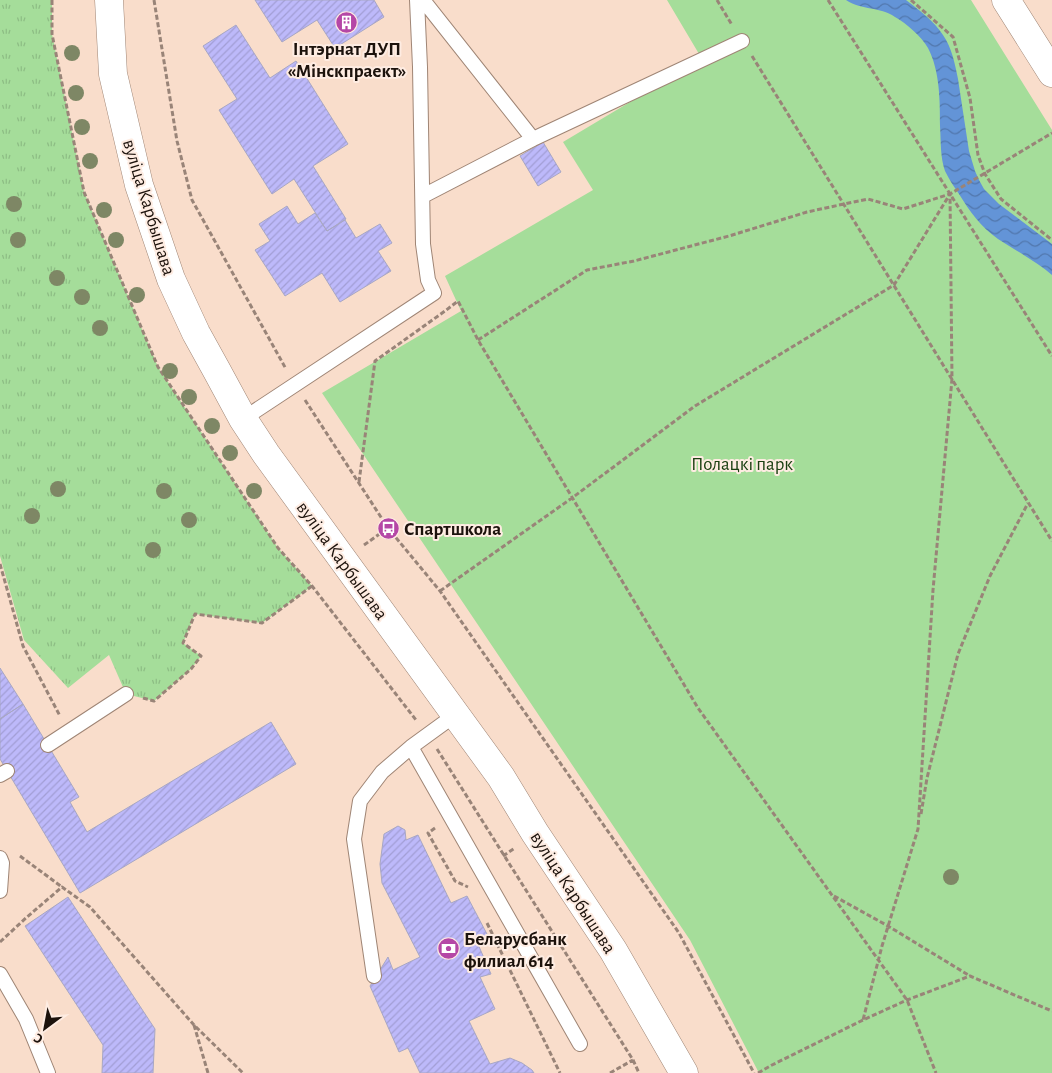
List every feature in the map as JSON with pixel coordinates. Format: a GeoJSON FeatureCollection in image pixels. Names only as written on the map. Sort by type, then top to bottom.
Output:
{"type":"FeatureCollection","features":[{"type":"Feature","properties":{"kind":"main road","name":"вуліца Карбышава"},"geometry":{"type":"LineString","coordinates":[[109,0],[113,74],[139,185],[171,279],[196,333],[243,419],[266,454],[501,777],[535,834],[613,950],[684,1073]]}},
{"type":"Feature","properties":{"kind":"main road"},"geometry":{"type":"LineString","coordinates":[[1006,0],[1052,73]]}},
{"type":"Feature","properties":{"kind":"lane"},"geometry":{"type":"LineString","coordinates":[[243,419],[434,293],[428,280],[423,244],[417,0]]}},
{"type":"Feature","properties":{"kind":"lane"},"geometry":{"type":"LineString","coordinates":[[423,0],[533,139]]}},
{"type":"Feature","properties":{"kind":"lane"},"geometry":{"type":"LineString","coordinates":[[423,196],[533,139],[742,41]]}},
{"type":"Feature","properties":{"kind":"lane"},"geometry":{"type":"LineString","coordinates":[[48,746],[126,694]]}},
{"type":"Feature","properties":{"kind":"lane"},"geometry":{"type":"LineString","coordinates":[[374,976],[354,839],[360,801],[382,772],[411,747],[455,716]]}},
{"type":"Feature","properties":{"kind":"lane"},"geometry":{"type":"LineString","coordinates":[[411,747],[580,1044]]}},
{"type":"Feature","properties":{"kind":"lane"},"geometry":{"type":"LineString","coordinates":[[0,858],[2,863],[0,891]]}},
{"type":"Feature","properties":{"kind":"lane"},"geometry":{"type":"LineString","coordinates":[[0,974],[26,1019],[48,1073]]}},
{"type":"Feature","properties":{"kind":"path"},"geometry":{"type":"LineString","coordinates":[[154,0],[177,141],[192,200],[295,384],[358,482],[388,528],[440,592],[679,933],[754,1073]]}},
{"type":"Feature","properties":{"kind":"path"},"geometry":{"type":"LineString","coordinates":[[717,0],[1052,541]]}},
{"type":"Feature","properties":{"kind":"path"},"geometry":{"type":"LineString","coordinates":[[828,0],[952,193],[1052,356]]}},
{"type":"Feature","properties":{"kind":"path"},"geometry":{"type":"LineString","coordinates":[[911,0],[953,37],[970,98],[978,155],[983,175],[1001,199],[1052,240]]}},
{"type":"Feature","properties":{"kind":"path"},"geometry":{"type":"LineString","coordinates":[[478,340],[587,270],[634,261],[729,236],[807,212],[868,199],[903,209],[952,193],[1052,134]]}},
{"type":"Feature","properties":{"kind":"path"},"geometry":{"type":"LineString","coordinates":[[440,592],[572,498],[695,406],[894,285],[952,193]]}},
{"type":"Feature","properties":{"kind":"path"},"geometry":{"type":"LineString","coordinates":[[918,829],[933,590],[952,378],[952,193]]}},
{"type":"Feature","properties":{"kind":"path"},"geometry":{"type":"LineString","coordinates":[[358,482],[375,361],[458,301],[478,340],[698,708],[907,1000],[936,1073]]}},
{"type":"Feature","properties":{"kind":"path"},"geometry":{"type":"LineString","coordinates":[[863,1020],[888,926],[918,829],[927,778],[958,654],[990,576],[1028,502]]}},
{"type":"Feature","properties":{"kind":"path"},"geometry":{"type":"LineString","coordinates":[[0,564],[23,646],[68,732]]}},
{"type":"Feature","properties":{"kind":"path"},"geometry":{"type":"LineString","coordinates":[[126,694],[154,701],[191,669],[201,656],[183,643],[195,614],[262,623],[312,586]]}},
{"type":"Feature","properties":{"kind":"path"},"geometry":{"type":"LineString","coordinates":[[428,734],[633,1060],[639,1073]]}},
{"type":"Feature","properties":{"kind":"path"},"geometry":{"type":"LineString","coordinates":[[428,833],[455,881],[469,887]]}},
{"type":"Feature","properties":{"kind":"path"},"geometry":{"type":"LineString","coordinates":[[15,852],[90,907],[194,1025],[243,1073]]}},
{"type":"Feature","properties":{"kind":"path"},"geometry":{"type":"LineString","coordinates":[[0,942],[62,887]]}},
{"type":"Feature","properties":{"kind":"path"},"geometry":{"type":"LineString","coordinates":[[831,894],[970,976],[1052,1010]]}},
{"type":"Feature","properties":{"kind":"path"},"geometry":{"type":"LineString","coordinates":[[487,922],[560,1073]]}},
{"type":"Feature","properties":{"kind":"path"},"geometry":{"type":"LineString","coordinates":[[758,1073],[772,1064],[863,1020],[907,1000],[970,976]]}},
{"type":"Feature","properties":{"kind":"path"},"geometry":{"type":"LineString","coordinates":[[194,1025],[208,1073]]}},
{"type":"Feature","properties":{"kind":"path"},"geometry":{"type":"LineString","coordinates":[[610,1073],[633,1060]]}},
{"type":"Feature","properties":{"kind":"green space"},"geometry":{"type":"Polygon","coordinates":[[[0,0],[52,0],[52,34],[84,192],[158,367],[278,548],[312,586],[262,623],[195,614],[183,643],[201,656],[191,669],[154,701],[126,694],[109,655],[68,688],[24,640],[0,556],[0,0]]]}},
{"type":"Feature","properties":{"kind":"green space","name":"Полацкі парк"},"geometry":{"type":"Polygon","coordinates":[[[667,0],[971,0],[1052,130],[1052,1073],[759,1073],[690,940],[322,393],[461,311],[445,276],[593,190],[563,142],[702,59],[667,0]]]}},
{"type":"Feature","properties":{"kind":"water"},"geometry":{"type":"Polygon","coordinates":[[[846,0],[906,0],[926,16],[939,30],[949,45],[954,62],[969,151],[979,180],[984,189],[999,204],[1052,244],[1052,275],[986,229],[972,213],[948,177],[941,155],[937,76],[928,48],[918,35],[900,20],[889,14],[859,6],[846,0]]]}},
{"type":"Feature","properties":{"kind":"building","name":"Інтэрнат ДУП «Мінскпраект»"},"geometry":{"type":"Polygon","coordinates":[[[255,0],[374,0],[384,17],[335,48],[317,20],[282,42],[255,0]]]}},
{"type":"Feature","properties":{"kind":"building"},"geometry":{"type":"Polygon","coordinates":[[[236,25],[270,78],[296,61],[348,144],[313,166],[346,219],[327,231],[294,179],[272,194],[219,110],[237,99],[203,46],[236,25]]]}},
{"type":"Feature","properties":{"kind":"building"},"geometry":{"type":"Polygon","coordinates":[[[543,142],[561,172],[538,186],[520,156],[543,142]]]}},
{"type":"Feature","properties":{"kind":"building"},"geometry":{"type":"Polygon","coordinates":[[[287,206],[298,224],[315,213],[327,231],[345,220],[356,238],[380,224],[392,243],[378,251],[391,271],[340,302],[322,273],[285,296],[255,250],[270,241],[259,224],[287,206]]]}},
{"type":"Feature","properties":{"kind":"building"},"geometry":{"type":"Polygon","coordinates":[[[0,668],[23,704],[0,719],[0,668]]]}},
{"type":"Feature","properties":{"kind":"building"},"geometry":{"type":"Polygon","coordinates":[[[23,704],[79,797],[70,802],[87,832],[271,722],[296,764],[80,893],[0,759],[0,719],[23,704]]]}},
{"type":"Feature","properties":{"kind":"building","name":"Беларусбанк филиал 614"},"geometry":{"type":"Polygon","coordinates":[[[398,826],[405,830],[406,840],[418,835],[451,903],[467,896],[488,936],[477,942],[491,974],[480,977],[495,1009],[469,1021],[490,1064],[510,1058],[522,1063],[534,1073],[420,1073],[408,1048],[399,1052],[370,986],[388,957],[393,970],[420,957],[382,883],[380,864],[384,834],[398,826]]]}},
{"type":"Feature","properties":{"kind":"building"},"geometry":{"type":"Polygon","coordinates":[[[68,897],[155,1029],[153,1073],[102,1073],[103,1045],[25,926],[68,897]]]}},
{"type":"Feature","properties":{"kind":"place","name":"Інтэрнат ДУП «Мінскпраект»"},"geometry":{"type":"Point","coordinates":[347,22]}},
{"type":"Feature","properties":{"kind":"place","name":"Спартшкола"},"geometry":{"type":"Point","coordinates":[388,528]}},
{"type":"Feature","properties":{"kind":"place","name":"Беларусбанк филиал 614"},"geometry":{"type":"Point","coordinates":[448,949]}}]}
